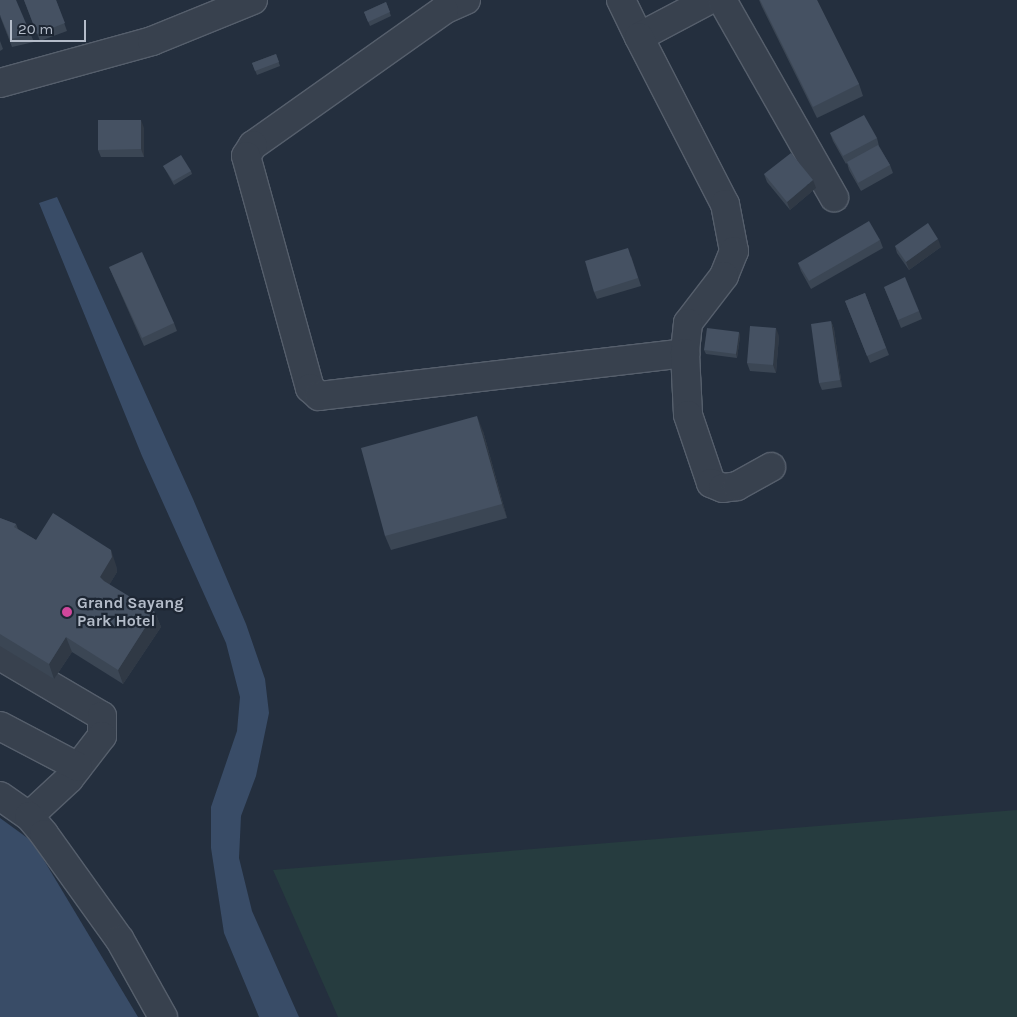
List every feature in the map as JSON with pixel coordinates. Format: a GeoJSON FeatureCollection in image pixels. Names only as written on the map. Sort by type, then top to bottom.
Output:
{"type":"FeatureCollection","features":[{"type":"Feature","properties":{"kind":"street"},"geometry":{"type":"LineString","coordinates":[[0,83],[152,41],[253,0]]}},
{"type":"Feature","properties":{"kind":"street"},"geometry":{"type":"LineString","coordinates":[[466,0],[444,10],[253,145],[246,156],[310,388],[319,396],[686,353]]}},
{"type":"Feature","properties":{"kind":"street"},"geometry":{"type":"LineString","coordinates":[[621,0],[725,204],[734,251],[724,276],[688,323],[686,353],[688,415],[711,483],[723,488],[737,486],[771,467]]}},
{"type":"Feature","properties":{"kind":"street"},"geometry":{"type":"LineString","coordinates":[[639,37],[709,0]]}},
{"type":"Feature","properties":{"kind":"street"},"geometry":{"type":"LineString","coordinates":[[722,0],[834,197]]}},
{"type":"Feature","properties":{"kind":"street"},"geometry":{"type":"LineString","coordinates":[[0,656],[102,716],[102,736],[69,779],[28,816]]}},
{"type":"Feature","properties":{"kind":"street"},"geometry":{"type":"LineString","coordinates":[[0,726],[78,767]]}},
{"type":"Feature","properties":{"kind":"street"},"geometry":{"type":"LineString","coordinates":[[0,796],[28,816],[44,834],[120,940],[164,1017]]}},
{"type":"Feature","properties":{"kind":"green space"},"geometry":{"type":"Polygon","coordinates":[[[1017,810],[1017,1017],[338,1017],[273,870],[1017,810]]]}},
{"type":"Feature","properties":{"kind":"water"},"geometry":{"type":"Polygon","coordinates":[[[57,197],[193,499],[246,624],[265,679],[269,713],[256,776],[241,816],[239,858],[252,911],[299,1017],[259,1017],[224,933],[211,848],[211,807],[237,731],[240,697],[226,643],[142,456],[39,203],[57,197]]]}},
{"type":"Feature","properties":{"kind":"water"},"geometry":{"type":"Polygon","coordinates":[[[0,818],[33,842],[138,1017],[0,1017],[0,818]]]}},
{"type":"Feature","properties":{"kind":"building"},"geometry":{"type":"Polygon","coordinates":[[[0,0],[16,0],[31,35],[10,39],[0,15],[0,0]]]}},
{"type":"Feature","properties":{"kind":"building"},"geometry":{"type":"Polygon","coordinates":[[[24,0],[56,0],[65,23],[37,34],[24,0]]]}},
{"type":"Feature","properties":{"kind":"building"},"geometry":{"type":"Polygon","coordinates":[[[760,0],[817,0],[859,84],[813,107],[760,0]]]}},
{"type":"Feature","properties":{"kind":"building"},"geometry":{"type":"Polygon","coordinates":[[[386,2],[390,12],[368,22],[364,12],[386,2]]]}},
{"type":"Feature","properties":{"kind":"building"},"geometry":{"type":"Polygon","coordinates":[[[276,54],[279,62],[255,71],[252,63],[276,54]]]}},
{"type":"Feature","properties":{"kind":"building"},"geometry":{"type":"Polygon","coordinates":[[[864,115],[877,138],[843,156],[830,133],[864,115]]]}},
{"type":"Feature","properties":{"kind":"building"},"geometry":{"type":"Polygon","coordinates":[[[98,120],[141,120],[141,149],[98,150],[98,120]]]}},
{"type":"Feature","properties":{"kind":"building"},"geometry":{"type":"Polygon","coordinates":[[[878,145],[890,165],[858,183],[847,162],[878,145]]]}},
{"type":"Feature","properties":{"kind":"building"},"geometry":{"type":"Polygon","coordinates":[[[791,153],[813,180],[787,202],[764,174],[791,153]]]}},
{"type":"Feature","properties":{"kind":"building"},"geometry":{"type":"Polygon","coordinates":[[[181,155],[191,171],[173,181],[163,166],[181,155]]]}},
{"type":"Feature","properties":{"kind":"building"},"geometry":{"type":"Polygon","coordinates":[[[869,221],[880,240],[809,281],[798,263],[869,221]]]}},
{"type":"Feature","properties":{"kind":"building"},"geometry":{"type":"Polygon","coordinates":[[[928,223],[938,239],[906,262],[895,246],[928,223]]]}},
{"type":"Feature","properties":{"kind":"building"},"geometry":{"type":"Polygon","coordinates":[[[628,248],[638,278],[594,292],[585,261],[628,248]]]}},
{"type":"Feature","properties":{"kind":"building"},"geometry":{"type":"Polygon","coordinates":[[[142,252],[174,323],[142,338],[109,267],[142,252]]]}},
{"type":"Feature","properties":{"kind":"building"},"geometry":{"type":"Polygon","coordinates":[[[905,277],[919,311],[898,320],[884,287],[905,277]]]}},
{"type":"Feature","properties":{"kind":"building"},"geometry":{"type":"Polygon","coordinates":[[[865,293],[886,348],[867,356],[845,301],[865,293]]]}},
{"type":"Feature","properties":{"kind":"building"},"geometry":{"type":"Polygon","coordinates":[[[831,321],[840,380],[819,383],[811,324],[831,321]]]}},
{"type":"Feature","properties":{"kind":"building"},"geometry":{"type":"Polygon","coordinates":[[[750,326],[776,328],[773,365],[747,363],[750,326]]]}},
{"type":"Feature","properties":{"kind":"building"},"geometry":{"type":"Polygon","coordinates":[[[707,328],[739,332],[736,354],[704,350],[707,328]]]}},
{"type":"Feature","properties":{"kind":"building"},"geometry":{"type":"Polygon","coordinates":[[[477,416],[502,504],[385,536],[361,448],[477,416]]]}},
{"type":"Feature","properties":{"kind":"building","name":"Grand Sayang Park Hotel"},"geometry":{"type":"Polygon","coordinates":[[[53,513],[111,550],[112,557],[100,577],[155,612],[118,670],[66,637],[49,664],[0,634],[0,518],[16,524],[14,527],[36,540],[53,513]]]}},
{"type":"Feature","properties":{"kind":"place","name":"Grand Sayang Park Hotel"},"geometry":{"type":"Point","coordinates":[67,612]}}]}
